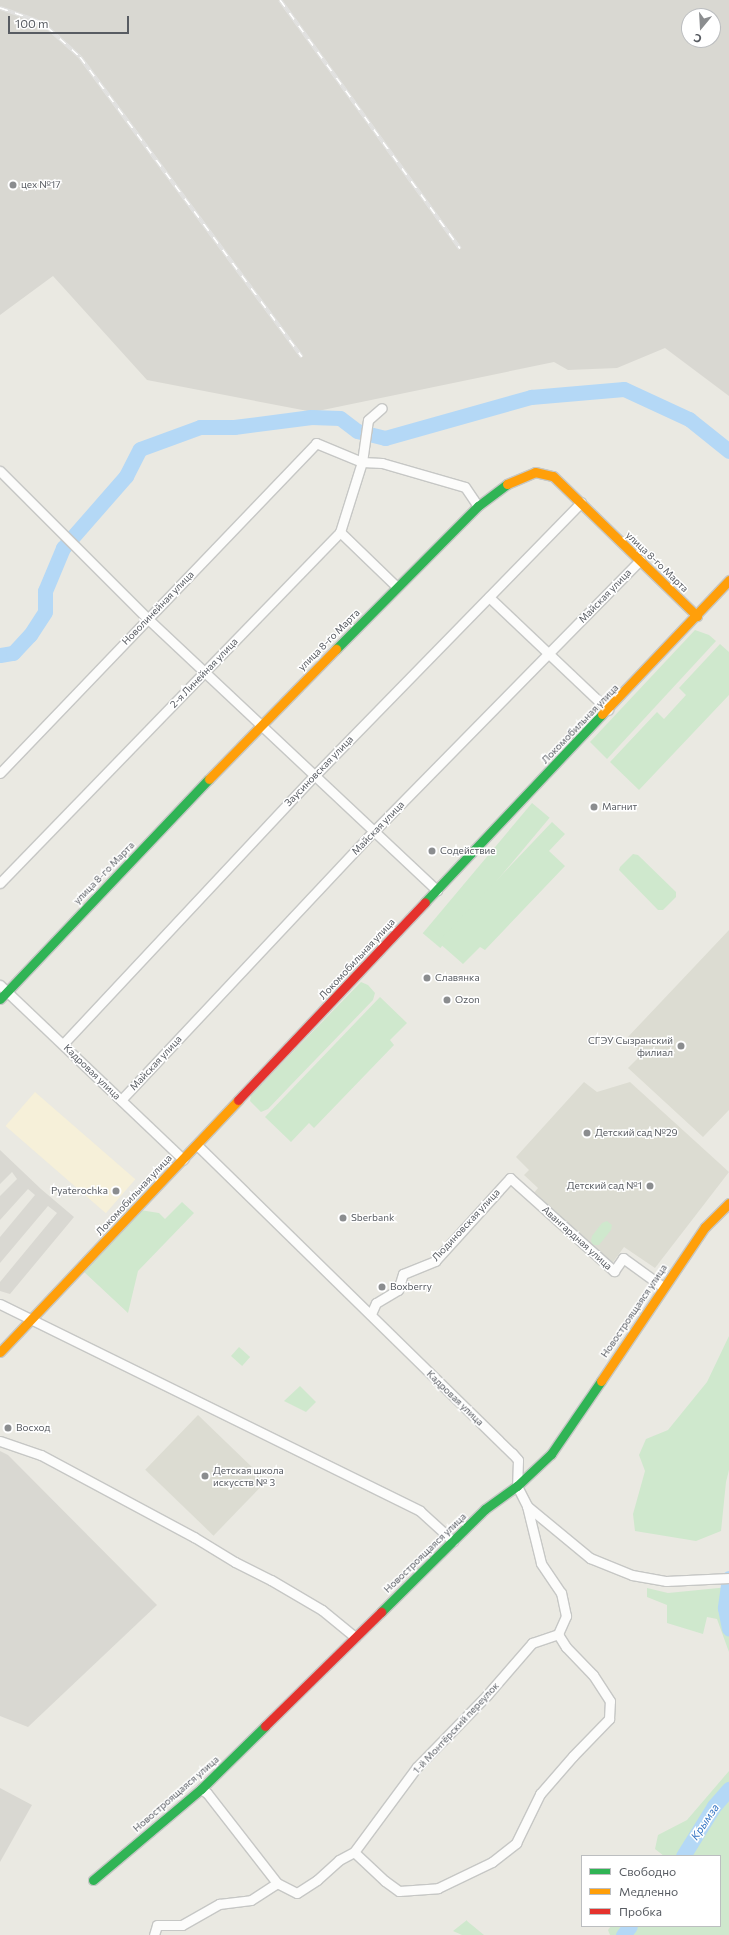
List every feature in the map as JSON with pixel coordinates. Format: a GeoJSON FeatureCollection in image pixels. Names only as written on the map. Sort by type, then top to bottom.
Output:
{"type":"FeatureCollection","features":[{"type":"Feature","properties":{"kind":"street","name":"2-я Линейная улица"},"geometry":{"type":"LineString","coordinates":[[0,883],[340,532],[362,462],[368,420],[382,408]]}},
{"type":"Feature","properties":{"kind":"street","name":"Новолинейная улица"},"geometry":{"type":"LineString","coordinates":[[0,773],[316,443],[362,462]]}},
{"type":"Feature","properties":{"kind":"street"},"geometry":{"type":"LineString","coordinates":[[362,462],[382,463],[465,487],[478,506]]}},
{"type":"Feature","properties":{"kind":"street"},"geometry":{"type":"LineString","coordinates":[[0,471],[147,618],[437,890]]}},
{"type":"Feature","properties":{"kind":"street","name":"улица 8-го Марта"},"geometry":{"type":"LineString","coordinates":[[0,999],[3,988],[261,724],[478,506],[504,485],[535,472],[554,476],[697,616]]}},
{"type":"Feature","properties":{"kind":"street","name":"Заусиновская улица"},"geometry":{"type":"LineString","coordinates":[[63,1044],[315,775],[581,502]]}},
{"type":"Feature","properties":{"kind":"street"},"geometry":{"type":"LineString","coordinates":[[340,532],[397,587]]}},
{"type":"Feature","properties":{"kind":"street","name":"Майская улица"},"geometry":{"type":"LineString","coordinates":[[121,1100],[374,831],[640,560]]}},
{"type":"Feature","properties":{"kind":"street","name":"Локомобильная улица"},"geometry":{"type":"LineString","coordinates":[[0,1352],[697,616],[729,580]]}},
{"type":"Feature","properties":{"kind":"street"},"geometry":{"type":"LineString","coordinates":[[488,597],[608,710]]}},
{"type":"Feature","properties":{"kind":"street","name":"Кадровая улица"},"geometry":{"type":"LineString","coordinates":[[3,988],[183,1159]]}},
{"type":"Feature","properties":{"kind":"street","name":"Кадровая улица"},"geometry":{"type":"LineString","coordinates":[[197,1145],[371,1314],[518,1460],[517,1486],[527,1506],[590,1558],[632,1575],[666,1581],[729,1578]]}},
{"type":"Feature","properties":{"kind":"street","name":"Людиновская улица"},"geometry":{"type":"LineString","coordinates":[[371,1314],[376,1303],[398,1290],[403,1274],[435,1261],[510,1178]]}},
{"type":"Feature","properties":{"kind":"street","name":"Авангардная улица"},"geometry":{"type":"LineString","coordinates":[[510,1178],[614,1271],[623,1258],[663,1287]]}},
{"type":"Feature","properties":{"kind":"street","name":"Новостроящаяся улица"},"geometry":{"type":"LineString","coordinates":[[93,1880],[201,1789],[486,1509],[517,1486],[551,1454],[705,1227],[729,1203]]}},
{"type":"Feature","properties":{"kind":"street"},"geometry":{"type":"LineString","coordinates":[[0,1304],[420,1511],[453,1541]]}},
{"type":"Feature","properties":{"kind":"street"},"geometry":{"type":"LineString","coordinates":[[0,1441],[41,1455],[194,1537],[235,1562],[271,1580],[322,1610],[355,1637]]}},
{"type":"Feature","properties":{"kind":"street"},"geometry":{"type":"LineString","coordinates":[[354,1852],[385,1882],[399,1891],[438,1888],[492,1862],[516,1843],[540,1794],[573,1756],[609,1720],[610,1701],[592,1675],[566,1647],[558,1634],[566,1616],[561,1593],[541,1563],[527,1506]]}},
{"type":"Feature","properties":{"kind":"street","name":"1-й Монтёрский переулок"},"geometry":{"type":"LineString","coordinates":[[201,1789],[207,1793],[277,1883],[297,1893],[317,1880],[339,1860],[354,1852],[417,1767],[487,1695],[532,1643],[558,1634]]}},
{"type":"Feature","properties":{"kind":"street"},"geometry":{"type":"LineString","coordinates":[[154,1935],[157,1925],[182,1925],[219,1904],[251,1900],[277,1883]]}},
{"type":"Feature","properties":{"kind":"shaded area"},"geometry":{"type":"Polygon","coordinates":[[[0,0],[729,0],[729,396],[665,348],[617,368],[568,370],[554,362],[313,412],[147,380],[53,276],[0,315],[0,0]]]}},
{"type":"Feature","properties":{"kind":"shaded area","name":"СГЭУ Сызранский филиал"},"geometry":{"type":"Polygon","coordinates":[[[729,930],[729,1110],[703,1137],[628,1068],[642,1054],[626,1039],[729,930]]]}},
{"type":"Feature","properties":{"kind":"shaded area","name":"Детский сад №1"},"geometry":{"type":"Polygon","coordinates":[[[584,1082],[597,1092],[630,1082],[729,1172],[655,1268],[624,1247],[611,1265],[533,1194],[538,1188],[524,1175],[529,1170],[516,1157],[584,1082]]]}},
{"type":"Feature","properties":{"kind":"shaded area"},"geometry":{"type":"Polygon","coordinates":[[[35,1092],[135,1179],[106,1213],[5,1126],[35,1092]]]}},
{"type":"Feature","properties":{"kind":"shaded area"},"geometry":{"type":"Polygon","coordinates":[[[0,1150],[41,1189],[74,1217],[10,1294],[0,1291],[0,1282],[57,1213],[48,1206],[0,1263],[0,1237],[35,1195],[28,1189],[0,1220],[0,1196],[17,1179],[12,1172],[0,1184],[0,1150]]]}},
{"type":"Feature","properties":{"kind":"shaded area","name":"Детская школа искусств № 3"},"geometry":{"type":"Polygon","coordinates":[[[198,1415],[266,1481],[214,1536],[145,1470],[198,1415]]]}},
{"type":"Feature","properties":{"kind":"shaded area"},"geometry":{"type":"Polygon","coordinates":[[[0,1451],[8,1455],[157,1605],[28,1727],[0,1716],[0,1451]]]}},
{"type":"Feature","properties":{"kind":"shaded area"},"geometry":{"type":"Polygon","coordinates":[[[0,1788],[32,1805],[0,1862],[0,1788]]]}},
{"type":"Feature","properties":{"kind":"green space"},"geometry":{"type":"Polygon","coordinates":[[[695,630],[709,635],[716,641],[607,759],[590,742],[695,630]]]}},
{"type":"Feature","properties":{"kind":"green space"},"geometry":{"type":"Polygon","coordinates":[[[720,644],[729,652],[729,695],[639,790],[610,762],[657,712],[664,719],[686,695],[679,688],[720,644]]]}},
{"type":"Feature","properties":{"kind":"green space"},"geometry":{"type":"Polygon","coordinates":[[[532,803],[550,818],[440,948],[423,933],[532,803]]]}},
{"type":"Feature","properties":{"kind":"green space"},"geometry":{"type":"Polygon","coordinates":[[[552,822],[565,834],[549,851],[565,866],[485,950],[480,947],[463,964],[438,942],[552,822]]]}},
{"type":"Feature","properties":{"kind":"green space"},"geometry":{"type":"Polygon","coordinates":[[[633,854],[638,855],[676,892],[676,897],[663,910],[658,910],[619,870],[620,867],[633,854]]]}},
{"type":"Feature","properties":{"kind":"green space"},"geometry":{"type":"Polygon","coordinates":[[[361,982],[368,985],[375,993],[373,1000],[268,1109],[261,1112],[250,1101],[251,1095],[361,982]]]}},
{"type":"Feature","properties":{"kind":"green space"},"geometry":{"type":"Polygon","coordinates":[[[380,997],[407,1023],[390,1040],[394,1045],[314,1128],[309,1123],[291,1142],[265,1117],[380,997]]]}},
{"type":"Feature","properties":{"kind":"green space"},"geometry":{"type":"Polygon","coordinates":[[[182,1202],[194,1213],[138,1271],[128,1313],[83,1271],[140,1210],[159,1213],[165,1219],[182,1202]]]}},
{"type":"Feature","properties":{"kind":"green space"},"geometry":{"type":"Polygon","coordinates":[[[607,1221],[612,1225],[611,1230],[599,1245],[593,1245],[591,1241],[592,1236],[602,1223],[607,1221]]]}},
{"type":"Feature","properties":{"kind":"green space"},"geometry":{"type":"Polygon","coordinates":[[[729,1336],[729,1470],[726,1482],[721,1531],[696,1541],[635,1531],[633,1514],[645,1471],[639,1455],[646,1439],[668,1430],[707,1382],[729,1336]]]}},
{"type":"Feature","properties":{"kind":"green space"},"geometry":{"type":"Polygon","coordinates":[[[239,1347],[250,1357],[242,1366],[231,1356],[239,1347]]]}},
{"type":"Feature","properties":{"kind":"green space"},"geometry":{"type":"Polygon","coordinates":[[[300,1386],[316,1402],[306,1412],[284,1401],[300,1386]]]}},
{"type":"Feature","properties":{"kind":"green space"},"geometry":{"type":"Polygon","coordinates":[[[729,1587],[729,1652],[717,1619],[707,1617],[703,1634],[667,1623],[667,1605],[647,1597],[647,1588],[668,1593],[729,1587]]]}},
{"type":"Feature","properties":{"kind":"green space"},"geometry":{"type":"Polygon","coordinates":[[[729,1771],[729,1935],[610,1935],[608,1930],[610,1927],[721,1927],[721,1855],[663,1855],[655,1849],[658,1835],[687,1820],[729,1771]]]}},
{"type":"Feature","properties":{"kind":"green space"},"geometry":{"type":"Polygon","coordinates":[[[467,1920],[484,1935],[462,1935],[453,1931],[467,1920]]]}},
{"type":"Feature","properties":{"kind":"waterway"},"geometry":{"type":"LineString","coordinates":[[0,655],[13,653],[30,635],[45,612],[45,591],[63,548],[126,476],[140,449],[200,427],[234,427],[311,417],[340,418],[357,431],[385,438],[531,397],[624,389],[689,419],[729,451]]}},
{"type":"Feature","properties":{"kind":"waterway","name":"Крымза"},"geometry":{"type":"LineString","coordinates":[[729,1578],[725,1608],[729,1629]]}},
{"type":"Feature","properties":{"kind":"waterway","name":"Крымза"},"geometry":{"type":"LineString","coordinates":[[684,1855],[714,1806],[729,1789]]}},
{"type":"Feature","properties":{"kind":"waterway","name":"Крымза"},"geometry":{"type":"LineString","coordinates":[[623,1935],[629,1927]]}},
{"type":"Feature","properties":{"kind":"railway"},"geometry":{"type":"LineString","coordinates":[[280,0],[460,249]]}},
{"type":"Feature","properties":{"kind":"railway"},"geometry":{"type":"LineString","coordinates":[[0,8],[35,20],[48,28],[80,57],[302,357]]}},
{"type":"Feature","properties":{"kind":"traffic: fast"},"geometry":{"type":"LineString","coordinates":[[336,649],[478,506],[507,484]]}},
{"type":"Feature","properties":{"kind":"traffic: fast"},"geometry":{"type":"LineString","coordinates":[[425,902],[602,714]]}},
{"type":"Feature","properties":{"kind":"traffic: fast"},"geometry":{"type":"LineString","coordinates":[[0,999],[209,779]]}},
{"type":"Feature","properties":{"kind":"traffic: fast"},"geometry":{"type":"LineString","coordinates":[[381,1612],[485,1509],[517,1486],[551,1454],[601,1381]]}},
{"type":"Feature","properties":{"kind":"traffic: fast"},"geometry":{"type":"LineString","coordinates":[[93,1880],[201,1789],[265,1726]]}},
{"type":"Feature","properties":{"kind":"traffic: slow"},"geometry":{"type":"LineString","coordinates":[[507,484],[535,472],[553,476],[697,616]]}},
{"type":"Feature","properties":{"kind":"traffic: slow"},"geometry":{"type":"LineString","coordinates":[[602,714],[729,580]]}},
{"type":"Feature","properties":{"kind":"traffic: slow"},"geometry":{"type":"LineString","coordinates":[[209,779],[336,649]]}},
{"type":"Feature","properties":{"kind":"traffic: slow"},"geometry":{"type":"LineString","coordinates":[[0,1352],[238,1100]]}},
{"type":"Feature","properties":{"kind":"traffic: slow"},"geometry":{"type":"LineString","coordinates":[[601,1381],[705,1227],[729,1203]]}},
{"type":"Feature","properties":{"kind":"traffic: jam"},"geometry":{"type":"LineString","coordinates":[[238,1100],[425,902]]}},
{"type":"Feature","properties":{"kind":"traffic: jam"},"geometry":{"type":"LineString","coordinates":[[265,1726],[381,1612]]}},
{"type":"Feature","properties":{"kind":"place","name":"цех №17"},"geometry":{"type":"Point","coordinates":[13,185]}},
{"type":"Feature","properties":{"kind":"place","name":"Магнит"},"geometry":{"type":"Point","coordinates":[594,807]}},
{"type":"Feature","properties":{"kind":"place","name":"Содействие"},"geometry":{"type":"Point","coordinates":[432,851]}},
{"type":"Feature","properties":{"kind":"place","name":"Славянка"},"geometry":{"type":"Point","coordinates":[427,978]}},
{"type":"Feature","properties":{"kind":"place","name":"Ozon"},"geometry":{"type":"Point","coordinates":[447,1000]}},
{"type":"Feature","properties":{"kind":"place","name":"СГЭУ Сызранский филиал"},"geometry":{"type":"Point","coordinates":[681,1046]}},
{"type":"Feature","properties":{"kind":"place","name":"Детский сад №29"},"geometry":{"type":"Point","coordinates":[587,1133]}},
{"type":"Feature","properties":{"kind":"place","name":"Детский сад №1"},"geometry":{"type":"Point","coordinates":[650,1186]}},
{"type":"Feature","properties":{"kind":"place","name":"Pyaterochka"},"geometry":{"type":"Point","coordinates":[116,1191]}},
{"type":"Feature","properties":{"kind":"place","name":"Sberbank"},"geometry":{"type":"Point","coordinates":[343,1218]}},
{"type":"Feature","properties":{"kind":"place","name":"Boxberry"},"geometry":{"type":"Point","coordinates":[382,1287]}},
{"type":"Feature","properties":{"kind":"place","name":"Восход"},"geometry":{"type":"Point","coordinates":[8,1428]}},
{"type":"Feature","properties":{"kind":"place","name":"Детская школа искусств № 3"},"geometry":{"type":"Point","coordinates":[205,1476]}}]}
